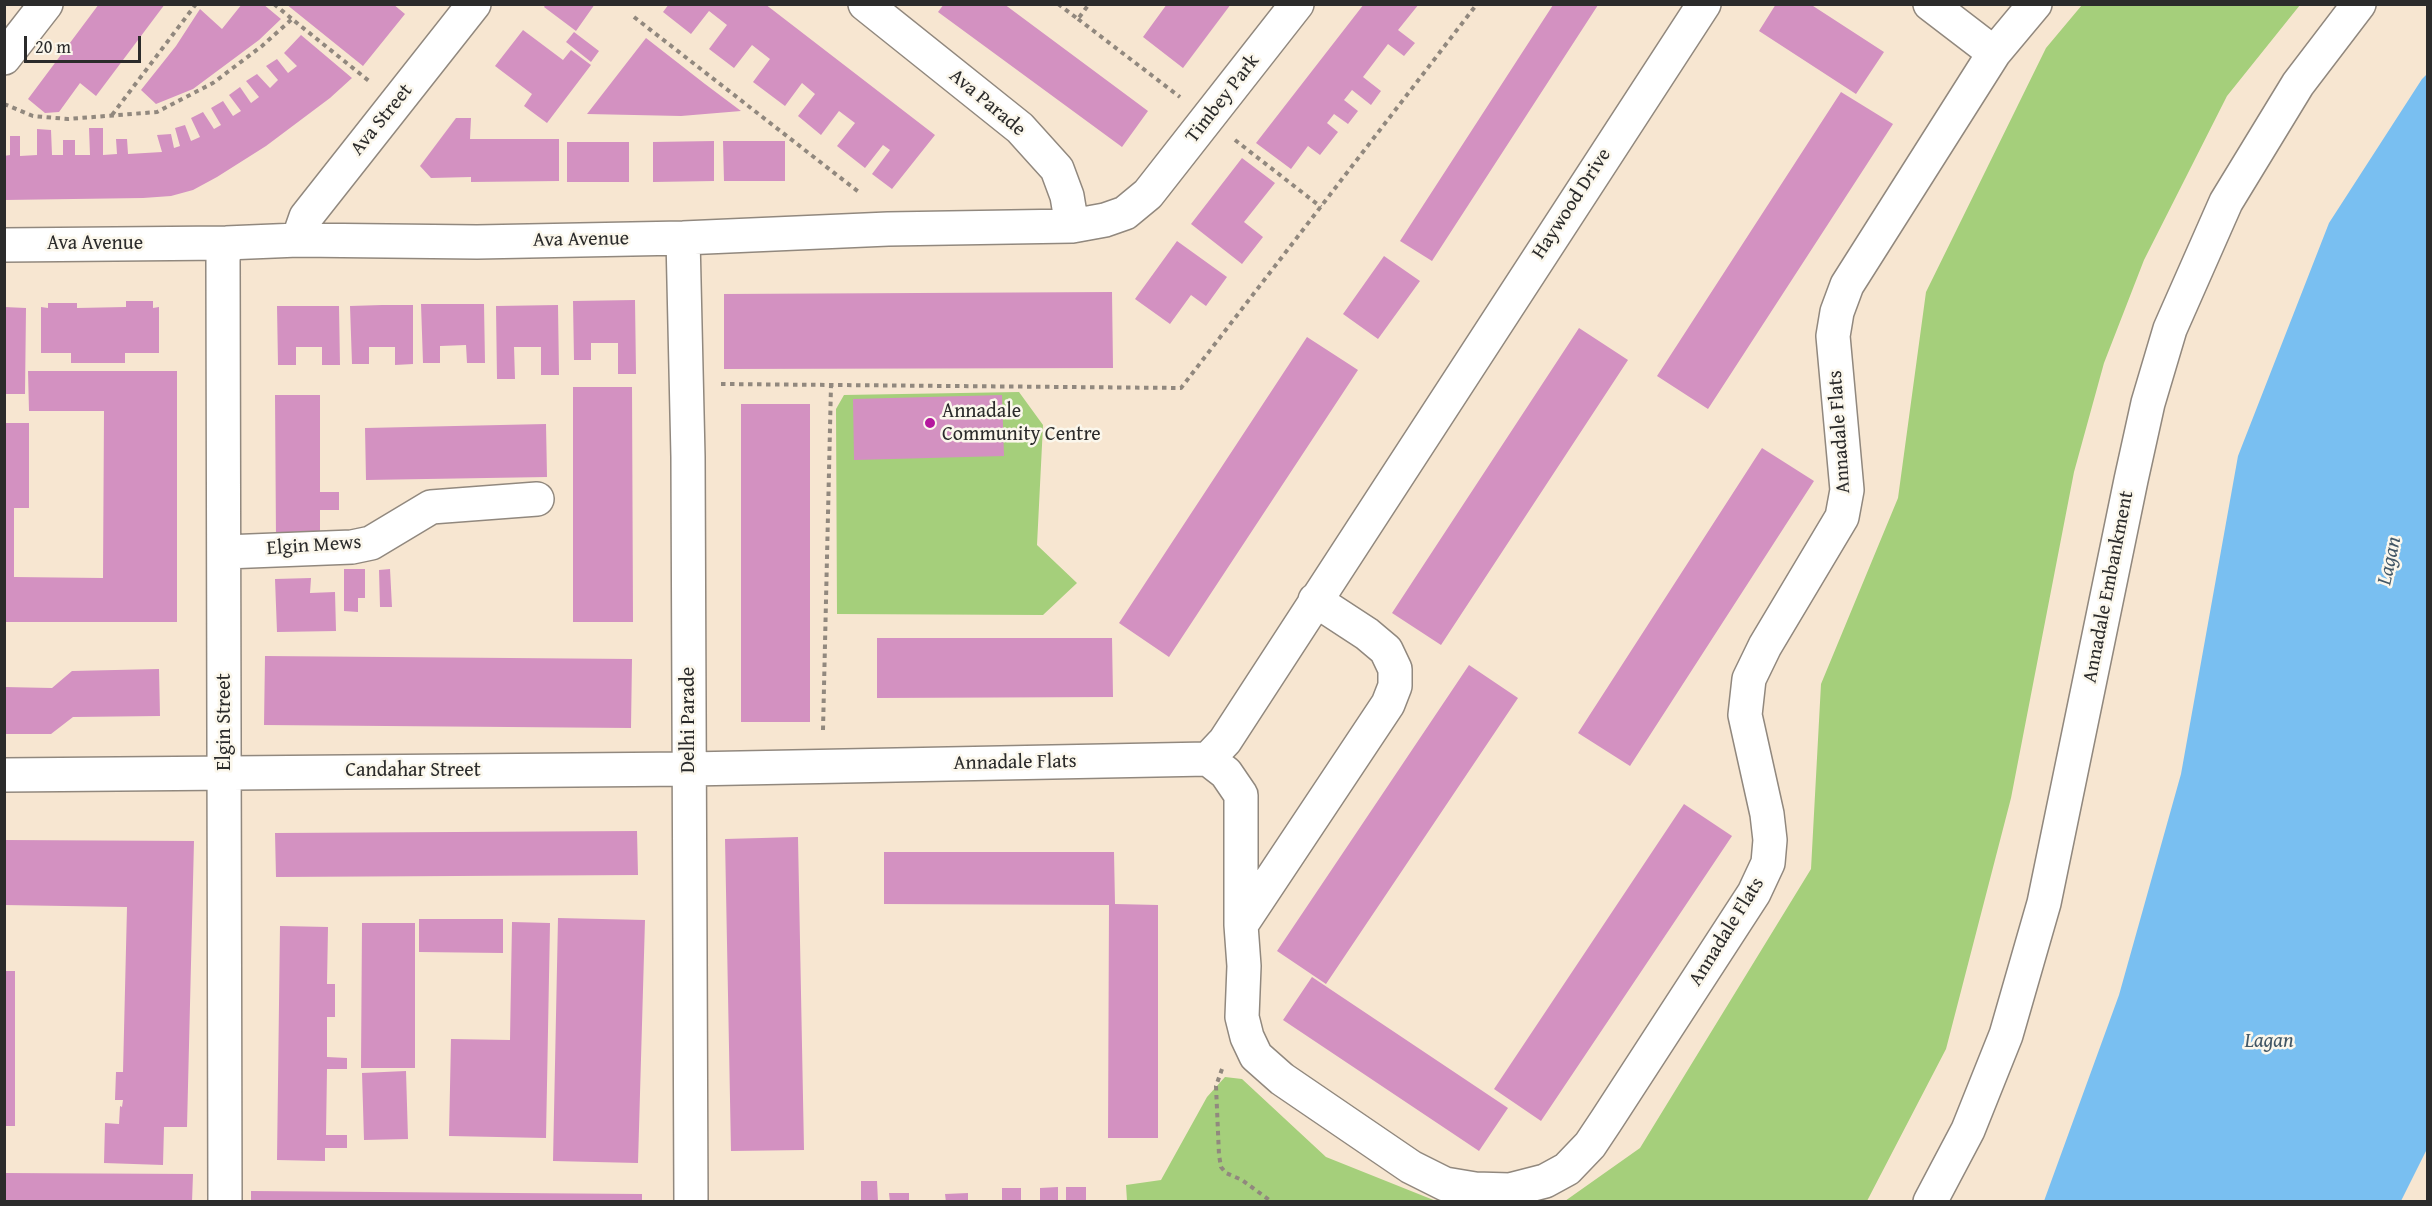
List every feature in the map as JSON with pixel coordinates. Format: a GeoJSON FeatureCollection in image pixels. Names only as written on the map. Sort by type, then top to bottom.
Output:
{"type":"FeatureCollection","features":[{"type":"Feature","properties":{"kind":"street"},"geometry":{"type":"LineString","coordinates":[[4,58],[46,4]]}},
{"type":"Feature","properties":{"kind":"street","name":"Timbey Park"},"geometry":{"type":"LineString","coordinates":[[1148,194],[1297,4]]}},
{"type":"Feature","properties":{"kind":"street","name":"Haywood Drive"},"geometry":{"type":"LineString","coordinates":[[1315,600],[1704,4]]}},
{"type":"Feature","properties":{"kind":"street"},"geometry":{"type":"LineString","coordinates":[[1930,4],[1994,53]]}},
{"type":"Feature","properties":{"kind":"street","name":"Annadale Flats"},"geometry":{"type":"LineString","coordinates":[[822,767],[1208,759],[1226,773],[1241,795],[1241,925],[1244,966],[1242,1017],[1256,1056],[1282,1079],[1411,1167],[1444,1184],[1475,1189],[1510,1190],[1545,1181],[1567,1169],[1590,1145],[1754,893],[1768,863],[1770,840],[1767,814],[1745,715],[1749,679],[1765,646],[1842,517],[1847,490],[1833,336],[1837,312],[1847,285],[1994,53],[2035,4]]}},
{"type":"Feature","properties":{"kind":"street","name":"Annadale Embankment"},"geometry":{"type":"LineString","coordinates":[[1930,1202],[1968,1130],[2006,1035],[2044,903],[2130,480],[2148,403],[2170,329],[2226,202],[2298,84],[2359,4]]}},
{"type":"Feature","properties":{"kind":"street","name":"Ava Street"},"geometry":{"type":"LineString","coordinates":[[298,240],[306,217],[397,103],[470,6]]}},
{"type":"Feature","properties":{"kind":"street","name":"Ava Parade"},"geometry":{"type":"LineString","coordinates":[[871,6],[1020,128],[1057,169],[1067,196],[1072,226]]}},
{"type":"Feature","properties":{"kind":"street","name":"Ava Avenue"},"geometry":{"type":"LineString","coordinates":[[4,245],[298,240],[477,242],[683,238],[888,229],[1072,226],[1105,220],[1125,213],[1148,194]]}},
{"type":"Feature","properties":{"kind":"street","name":"Delhi Parade"},"geometry":{"type":"LineString","coordinates":[[683,238],[691,1202]]}},
{"type":"Feature","properties":{"kind":"street","name":"Elgin Street"},"geometry":{"type":"LineString","coordinates":[[225,243],[223,259],[225,1202]]}},
{"type":"Feature","properties":{"kind":"street","name":"Elgin Mews"},"geometry":{"type":"LineString","coordinates":[[225,552],[352,547],[371,543],[430,507],[537,499]]}},
{"type":"Feature","properties":{"kind":"street"},"geometry":{"type":"LineString","coordinates":[[1208,759],[1225,741],[1315,600],[1366,634],[1386,651],[1395,669],[1395,686],[1388,704],[1241,925]]}},
{"type":"Feature","properties":{"kind":"street","name":"Candahar Street"},"geometry":{"type":"LineString","coordinates":[[4,775],[822,767]]}},
{"type":"Feature","properties":{"kind":"path"},"geometry":{"type":"LineString","coordinates":[[112,116],[196,4]]}},
{"type":"Feature","properties":{"kind":"path"},"geometry":{"type":"LineString","coordinates":[[274,4],[397,103]]}},
{"type":"Feature","properties":{"kind":"path"},"geometry":{"type":"LineString","coordinates":[[1058,4],[1321,207]]}},
{"type":"Feature","properties":{"kind":"path"},"geometry":{"type":"LineString","coordinates":[[1078,19],[1089,4]]}},
{"type":"Feature","properties":{"kind":"path"},"geometry":{"type":"LineString","coordinates":[[686,383],[1181,388],[1477,4]]}},
{"type":"Feature","properties":{"kind":"path"},"geometry":{"type":"LineString","coordinates":[[634,17],[856,188],[888,229]]}},
{"type":"Feature","properties":{"kind":"path"},"geometry":{"type":"LineString","coordinates":[[4,104],[33,116],[68,119],[157,112],[213,83],[262,46],[292,19]]}},
{"type":"Feature","properties":{"kind":"path"},"geometry":{"type":"LineString","coordinates":[[822,767],[831,385]]}},
{"type":"Feature","properties":{"kind":"path"},"geometry":{"type":"LineString","coordinates":[[1250,1044],[1220,1071],[1216,1086],[1219,1155],[1221,1167],[1226,1173],[1272,1202]]}},
{"type":"Feature","properties":{"kind":"green space"},"geometry":{"type":"Polygon","coordinates":[[[2082,5],[2300,5],[2227,96],[2144,260],[2104,363],[2074,472],[2011,798],[1946,1049],[1867,1201],[1565,1201],[1640,1148],[1811,869],[1821,684],[1898,498],[1926,292],[2046,48],[2082,5]]]}},
{"type":"Feature","properties":{"kind":"green space"},"geometry":{"type":"Polygon","coordinates":[[[1019,392],[1043,425],[1037,545],[1077,583],[1043,615],[837,614],[836,409],[844,395],[1019,392]]]}},
{"type":"Feature","properties":{"kind":"green space"},"geometry":{"type":"Polygon","coordinates":[[[1225,1077],[1242,1079],[1326,1157],[1436,1201],[1127,1201],[1126,1185],[1161,1180],[1207,1097],[1225,1077]]]}},
{"type":"Feature","properties":{"kind":"water","name":"Lagan"},"geometry":{"type":"Polygon","coordinates":[[[2427,74],[2427,1149],[2401,1201],[2044,1201],[2119,995],[2181,774],[2238,456],[2329,223],[2427,74]]]}},
{"type":"Feature","properties":{"kind":"building"},"geometry":{"type":"Polygon","coordinates":[[[99,4],[165,4],[96,96],[80,83],[59,112],[45,113],[28,99],[99,4]]]}},
{"type":"Feature","properties":{"kind":"building"},"geometry":{"type":"Polygon","coordinates":[[[242,4],[263,4],[281,19],[259,40],[193,89],[156,104],[141,90],[176,46],[200,9],[222,29],[242,4]]]}},
{"type":"Feature","properties":{"kind":"building"},"geometry":{"type":"Polygon","coordinates":[[[286,4],[393,4],[405,14],[363,66],[286,4]]]}},
{"type":"Feature","properties":{"kind":"building"},"geometry":{"type":"Polygon","coordinates":[[[546,4],[595,4],[576,31],[544,7],[546,4]]]}},
{"type":"Feature","properties":{"kind":"building"},"geometry":{"type":"Polygon","coordinates":[[[669,4],[765,4],[935,135],[892,189],[872,174],[890,150],[883,145],[865,168],[837,146],[855,123],[839,111],[821,135],[798,116],[815,94],[802,83],[785,106],[753,82],[770,59],[752,45],[734,68],[709,49],[727,25],[709,11],[691,34],[663,12],[669,4]]]}},
{"type":"Feature","properties":{"kind":"building"},"geometry":{"type":"Polygon","coordinates":[[[944,4],[1004,4],[1148,111],[1122,147],[938,12],[944,4]]]}},
{"type":"Feature","properties":{"kind":"building"},"geometry":{"type":"Polygon","coordinates":[[[1167,4],[1231,4],[1183,68],[1143,37],[1167,4]]]}},
{"type":"Feature","properties":{"kind":"building"},"geometry":{"type":"Polygon","coordinates":[[[1364,4],[1419,4],[1398,30],[1415,43],[1404,56],[1388,44],[1363,77],[1381,91],[1371,105],[1352,90],[1344,100],[1358,111],[1348,124],[1334,114],[1327,123],[1338,132],[1320,155],[1308,146],[1291,169],[1256,143],[1364,4]]]}},
{"type":"Feature","properties":{"kind":"building"},"geometry":{"type":"Polygon","coordinates":[[[1776,4],[1810,4],[1884,52],[1856,94],[1759,31],[1776,4]]]}},
{"type":"Feature","properties":{"kind":"building"},"geometry":{"type":"Polygon","coordinates":[[[1553,5],[1598,5],[1432,261],[1400,241],[1553,5]]]}},
{"type":"Feature","properties":{"kind":"building"},"geometry":{"type":"Polygon","coordinates":[[[523,30],[563,60],[571,50],[591,65],[547,123],[524,106],[532,94],[495,66],[523,30]]]}},
{"type":"Feature","properties":{"kind":"building"},"geometry":{"type":"Polygon","coordinates":[[[574,32],[599,51],[591,62],[566,42],[574,32]]]}},
{"type":"Feature","properties":{"kind":"building"},"geometry":{"type":"Polygon","coordinates":[[[301,35],[352,78],[330,98],[266,146],[217,177],[193,190],[171,196],[4,200],[4,156],[10,155],[10,136],[20,136],[20,156],[37,155],[37,129],[51,130],[52,155],[63,155],[63,140],[75,140],[75,155],[90,155],[89,128],[103,128],[103,155],[117,154],[116,139],[127,139],[128,154],[162,152],[157,135],[171,134],[174,148],[180,146],[175,128],[185,125],[191,141],[200,137],[191,118],[203,112],[214,129],[221,125],[211,108],[223,101],[233,116],[241,111],[229,95],[240,87],[251,103],[259,97],[246,81],[257,74],[270,88],[278,80],[266,66],[277,59],[288,73],[297,66],[284,53],[301,35]]]}},
{"type":"Feature","properties":{"kind":"building"},"geometry":{"type":"Polygon","coordinates":[[[646,38],[741,111],[681,116],[587,114],[646,38]]]}},
{"type":"Feature","properties":{"kind":"building"},"geometry":{"type":"Polygon","coordinates":[[[1841,92],[1893,124],[1708,409],[1657,376],[1841,92]]]}},
{"type":"Feature","properties":{"kind":"building"},"geometry":{"type":"Polygon","coordinates":[[[456,118],[471,118],[470,139],[559,139],[559,181],[471,182],[471,177],[431,178],[420,166],[456,118]]]}},
{"type":"Feature","properties":{"kind":"building"},"geometry":{"type":"Polygon","coordinates":[[[714,141],[714,181],[653,182],[653,142],[714,141]]]}},
{"type":"Feature","properties":{"kind":"building"},"geometry":{"type":"Polygon","coordinates":[[[723,141],[785,141],[785,181],[724,181],[723,141]]]}},
{"type":"Feature","properties":{"kind":"building"},"geometry":{"type":"Polygon","coordinates":[[[567,142],[629,142],[629,182],[567,182],[567,142]]]}},
{"type":"Feature","properties":{"kind":"building"},"geometry":{"type":"Polygon","coordinates":[[[1242,158],[1275,183],[1244,222],[1263,237],[1242,264],[1191,224],[1242,158]]]}},
{"type":"Feature","properties":{"kind":"building"},"geometry":{"type":"Polygon","coordinates":[[[1177,241],[1227,277],[1206,306],[1191,295],[1170,324],[1135,299],[1177,241]]]}},
{"type":"Feature","properties":{"kind":"building"},"geometry":{"type":"Polygon","coordinates":[[[1384,256],[1420,281],[1378,339],[1343,314],[1384,256]]]}},
{"type":"Feature","properties":{"kind":"building"},"geometry":{"type":"Polygon","coordinates":[[[1112,292],[1113,368],[724,369],[724,294],[1112,292]]]}},
{"type":"Feature","properties":{"kind":"building"},"geometry":{"type":"Polygon","coordinates":[[[635,300],[636,374],[618,374],[618,343],[591,343],[591,360],[574,360],[573,301],[635,300]]]}},
{"type":"Feature","properties":{"kind":"building"},"geometry":{"type":"Polygon","coordinates":[[[126,301],[153,301],[153,308],[159,307],[159,353],[125,353],[125,363],[71,363],[71,353],[41,353],[41,307],[48,308],[48,303],[77,303],[77,308],[126,307],[126,301]]]}},
{"type":"Feature","properties":{"kind":"building"},"geometry":{"type":"Polygon","coordinates":[[[421,304],[484,304],[485,363],[467,363],[466,345],[440,346],[440,363],[423,363],[421,304]]]}},
{"type":"Feature","properties":{"kind":"building"},"geometry":{"type":"Polygon","coordinates":[[[413,305],[413,364],[395,365],[395,347],[369,347],[369,364],[352,364],[350,306],[413,305]]]}},
{"type":"Feature","properties":{"kind":"building"},"geometry":{"type":"Polygon","coordinates":[[[558,305],[559,375],[541,375],[541,347],[514,347],[515,379],[497,379],[496,306],[558,305]]]}},
{"type":"Feature","properties":{"kind":"building"},"geometry":{"type":"Polygon","coordinates":[[[277,306],[339,306],[340,365],[322,365],[322,347],[296,347],[296,365],[278,365],[277,306]]]}},
{"type":"Feature","properties":{"kind":"building"},"geometry":{"type":"Polygon","coordinates":[[[4,307],[26,308],[25,394],[4,394],[4,307]]]}},
{"type":"Feature","properties":{"kind":"building"},"geometry":{"type":"Polygon","coordinates":[[[1579,328],[1628,360],[1441,645],[1392,613],[1579,328]]]}},
{"type":"Feature","properties":{"kind":"building"},"geometry":{"type":"Polygon","coordinates":[[[1307,337],[1358,370],[1169,657],[1119,623],[1307,337]]]}},
{"type":"Feature","properties":{"kind":"building"},"geometry":{"type":"Polygon","coordinates":[[[28,371],[177,371],[177,622],[4,622],[4,423],[29,423],[29,508],[14,508],[14,577],[103,578],[104,411],[29,411],[28,371]]]}},
{"type":"Feature","properties":{"kind":"building"},"geometry":{"type":"Polygon","coordinates":[[[573,387],[632,387],[633,622],[573,622],[573,387]]]}},
{"type":"Feature","properties":{"kind":"building"},"geometry":{"type":"Polygon","coordinates":[[[275,395],[320,395],[320,492],[339,492],[339,510],[320,510],[320,539],[276,539],[275,395]]]}},
{"type":"Feature","properties":{"kind":"building"},"geometry":{"type":"Polygon","coordinates":[[[1002,395],[1004,456],[854,460],[853,399],[1002,395]]]}},
{"type":"Feature","properties":{"kind":"building"},"geometry":{"type":"Polygon","coordinates":[[[741,404],[810,404],[810,722],[741,722],[741,404]]]}},
{"type":"Feature","properties":{"kind":"building"},"geometry":{"type":"Polygon","coordinates":[[[546,424],[547,477],[366,480],[365,428],[546,424]]]}},
{"type":"Feature","properties":{"kind":"building"},"geometry":{"type":"Polygon","coordinates":[[[1762,448],[1814,481],[1630,766],[1578,733],[1762,448]]]}},
{"type":"Feature","properties":{"kind":"building"},"geometry":{"type":"Polygon","coordinates":[[[344,569],[365,569],[365,598],[358,598],[358,612],[344,611],[344,569]]]}},
{"type":"Feature","properties":{"kind":"building"},"geometry":{"type":"Polygon","coordinates":[[[390,569],[392,607],[380,607],[379,570],[390,569]]]}},
{"type":"Feature","properties":{"kind":"building"},"geometry":{"type":"Polygon","coordinates":[[[311,578],[310,593],[335,592],[336,631],[277,632],[275,579],[311,578]]]}},
{"type":"Feature","properties":{"kind":"building"},"geometry":{"type":"Polygon","coordinates":[[[877,638],[1112,638],[1113,697],[877,698],[877,638]]]}},
{"type":"Feature","properties":{"kind":"building"},"geometry":{"type":"Polygon","coordinates":[[[265,656],[632,659],[631,728],[264,725],[265,656]]]}},
{"type":"Feature","properties":{"kind":"building"},"geometry":{"type":"Polygon","coordinates":[[[1469,665],[1518,698],[1326,984],[1277,951],[1469,665]]]}},
{"type":"Feature","properties":{"kind":"building"},"geometry":{"type":"Polygon","coordinates":[[[159,669],[160,716],[73,717],[51,734],[4,734],[4,687],[52,688],[72,671],[159,669]]]}},
{"type":"Feature","properties":{"kind":"building"},"geometry":{"type":"Polygon","coordinates":[[[1684,804],[1732,836],[1541,1121],[1494,1089],[1684,804]]]}},
{"type":"Feature","properties":{"kind":"building"},"geometry":{"type":"Polygon","coordinates":[[[637,831],[638,875],[276,877],[275,833],[637,831]]]}},
{"type":"Feature","properties":{"kind":"building"},"geometry":{"type":"Polygon","coordinates":[[[798,837],[804,1150],[731,1151],[725,839],[798,837]]]}},
{"type":"Feature","properties":{"kind":"building"},"geometry":{"type":"Polygon","coordinates":[[[4,840],[194,841],[187,1127],[164,1127],[163,1165],[104,1163],[105,1123],[119,1124],[120,1106],[122,1107],[123,1100],[115,1100],[116,1072],[123,1072],[127,907],[4,905],[4,840]]]}},
{"type":"Feature","properties":{"kind":"building"},"geometry":{"type":"Polygon","coordinates":[[[884,852],[1114,852],[1115,904],[1158,905],[1158,1138],[1108,1138],[1109,905],[884,904],[884,852]]]}},
{"type":"Feature","properties":{"kind":"building"},"geometry":{"type":"Polygon","coordinates":[[[558,918],[645,920],[638,1163],[553,1161],[558,918]]]}},
{"type":"Feature","properties":{"kind":"building"},"geometry":{"type":"Polygon","coordinates":[[[419,919],[503,919],[503,953],[419,952],[419,919]]]}},
{"type":"Feature","properties":{"kind":"building"},"geometry":{"type":"Polygon","coordinates":[[[512,922],[550,923],[546,1138],[449,1136],[451,1039],[510,1040],[512,922]]]}},
{"type":"Feature","properties":{"kind":"building"},"geometry":{"type":"Polygon","coordinates":[[[362,923],[415,923],[415,1068],[361,1068],[362,923]]]}},
{"type":"Feature","properties":{"kind":"building"},"geometry":{"type":"Polygon","coordinates":[[[280,926],[328,927],[327,984],[335,984],[335,1017],[327,1017],[327,1057],[347,1058],[347,1069],[327,1069],[326,1135],[347,1135],[347,1148],[325,1148],[325,1161],[277,1160],[280,926]]]}},
{"type":"Feature","properties":{"kind":"building"},"geometry":{"type":"Polygon","coordinates":[[[4,971],[15,971],[15,1126],[4,1126],[4,971]]]}},
{"type":"Feature","properties":{"kind":"building"},"geometry":{"type":"Polygon","coordinates":[[[1312,977],[1508,1108],[1479,1151],[1283,1020],[1312,977]]]}},
{"type":"Feature","properties":{"kind":"building"},"geometry":{"type":"Polygon","coordinates":[[[406,1071],[408,1139],[364,1140],[362,1073],[406,1071]]]}},
{"type":"Feature","properties":{"kind":"building"},"geometry":{"type":"Polygon","coordinates":[[[4,1173],[193,1174],[192,1202],[4,1202],[4,1173]]]}},
{"type":"Feature","properties":{"kind":"building"},"geometry":{"type":"Polygon","coordinates":[[[861,1181],[877,1181],[878,1202],[861,1202],[861,1181]]]}},
{"type":"Feature","properties":{"kind":"building"},"geometry":{"type":"Polygon","coordinates":[[[1058,1187],[1058,1202],[1040,1202],[1040,1188],[1058,1187]]]}},
{"type":"Feature","properties":{"kind":"building"},"geometry":{"type":"Polygon","coordinates":[[[1066,1187],[1086,1187],[1086,1202],[1066,1202],[1066,1187]]]}},
{"type":"Feature","properties":{"kind":"building"},"geometry":{"type":"Polygon","coordinates":[[[1002,1188],[1021,1188],[1021,1202],[1002,1202],[1002,1188]]]}},
{"type":"Feature","properties":{"kind":"building"},"geometry":{"type":"Polygon","coordinates":[[[251,1191],[642,1194],[642,1202],[251,1202],[251,1191]]]}},
{"type":"Feature","properties":{"kind":"building"},"geometry":{"type":"Polygon","coordinates":[[[889,1193],[909,1193],[909,1202],[890,1202],[889,1193]]]}},
{"type":"Feature","properties":{"kind":"building"},"geometry":{"type":"Polygon","coordinates":[[[968,1193],[968,1202],[946,1202],[945,1194],[968,1193]]]}},
{"type":"Feature","properties":{"kind":"place","name":"Annadale Community Centre"},"geometry":{"type":"Point","coordinates":[930,423]}}]}
